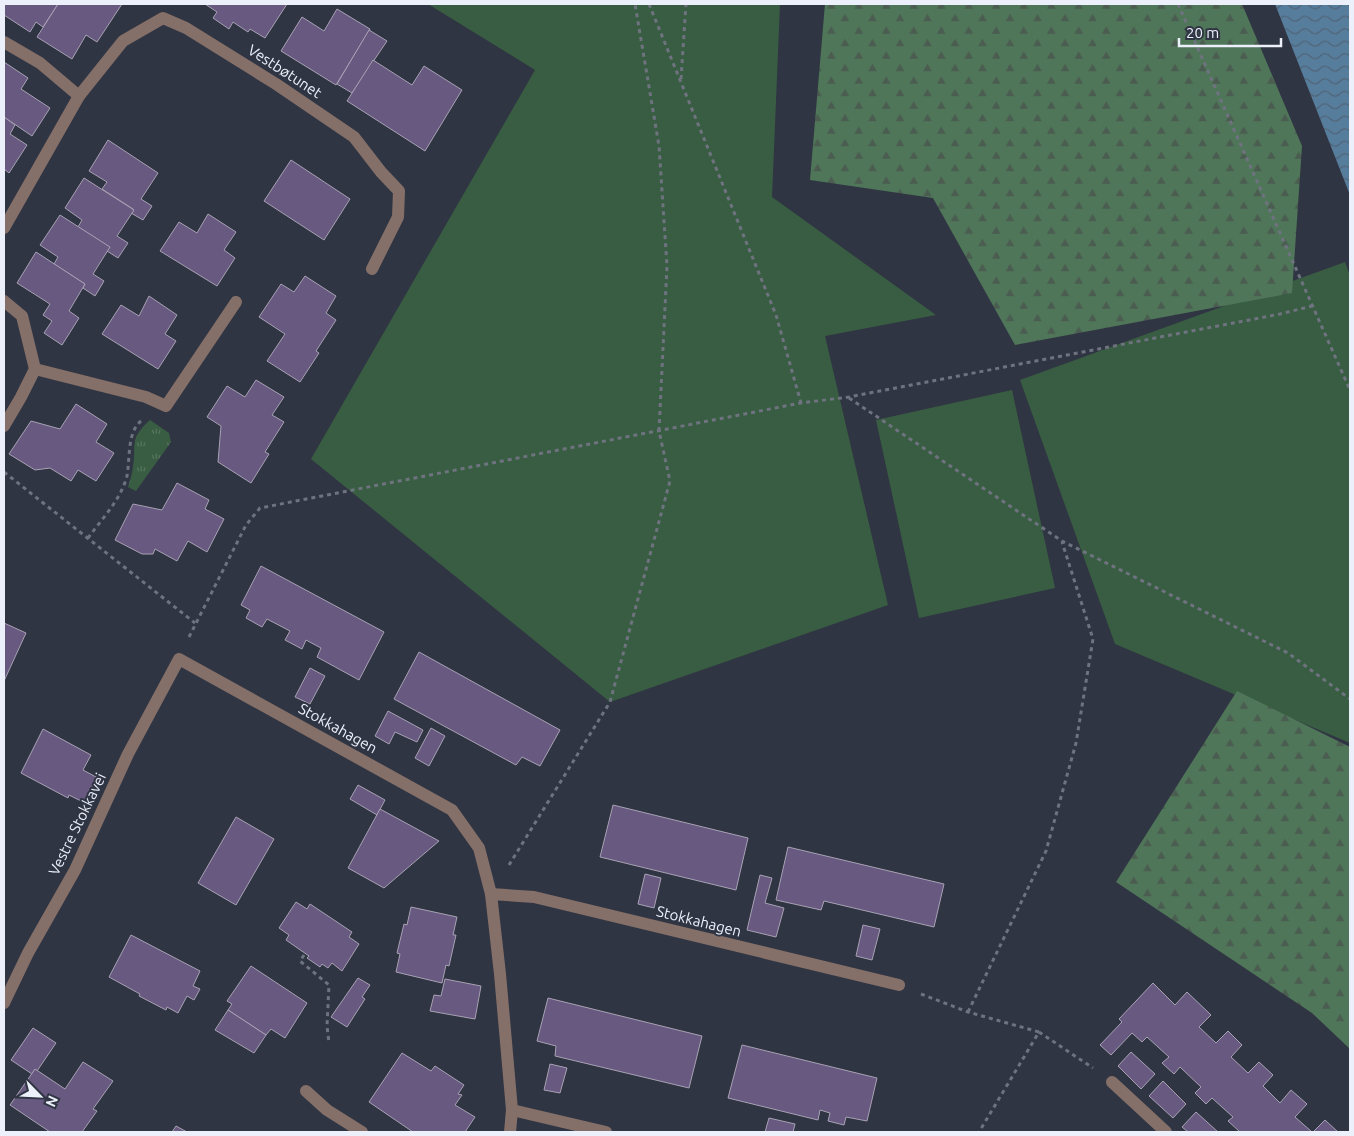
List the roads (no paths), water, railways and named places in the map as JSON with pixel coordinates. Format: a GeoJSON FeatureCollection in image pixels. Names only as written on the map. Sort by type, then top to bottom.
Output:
{"type":"FeatureCollection","features":[{"type":"Feature","properties":{"kind":"street","name":"Vestbøtunet"},"geometry":{"type":"LineString","coordinates":[[4,228],[79,96],[123,41],[163,18],[186,28],[276,84],[354,137],[381,172],[399,191],[398,217],[372,269]]}},
{"type":"Feature","properties":{"kind":"street"},"geometry":{"type":"LineString","coordinates":[[4,42],[40,63],[79,96]]}},
{"type":"Feature","properties":{"kind":"street"},"geometry":{"type":"LineString","coordinates":[[4,301],[22,316],[34,369],[21,398],[4,426]]}},
{"type":"Feature","properties":{"kind":"street"},"geometry":{"type":"LineString","coordinates":[[34,369],[146,397],[166,406],[236,302]]}},
{"type":"Feature","properties":{"kind":"street","name":"Stokkahagen"},"geometry":{"type":"LineString","coordinates":[[178,658],[452,810],[479,848],[491,894],[500,974],[512,1110],[510,1132]]}},
{"type":"Feature","properties":{"kind":"street","name":"Vestre Stokkavei"},"geometry":{"type":"LineString","coordinates":[[4,1003],[28,953],[75,870],[128,754],[178,658]]}},
{"type":"Feature","properties":{"kind":"street","name":"Stokkahagen"},"geometry":{"type":"LineString","coordinates":[[491,894],[534,897],[899,985]]}},
{"type":"Feature","properties":{"kind":"street"},"geometry":{"type":"LineString","coordinates":[[1112,1082],[1166,1132]]}},
{"type":"Feature","properties":{"kind":"street"},"geometry":{"type":"LineString","coordinates":[[306,1091],[327,1110],[362,1132]]}},
{"type":"Feature","properties":{"kind":"street"},"geometry":{"type":"LineString","coordinates":[[512,1110],[606,1132]]}},
{"type":"Feature","properties":{"kind":"water"},"geometry":{"type":"Polygon","coordinates":[[[1275,4],[1350,4],[1350,195],[1275,4]]]}}]}
